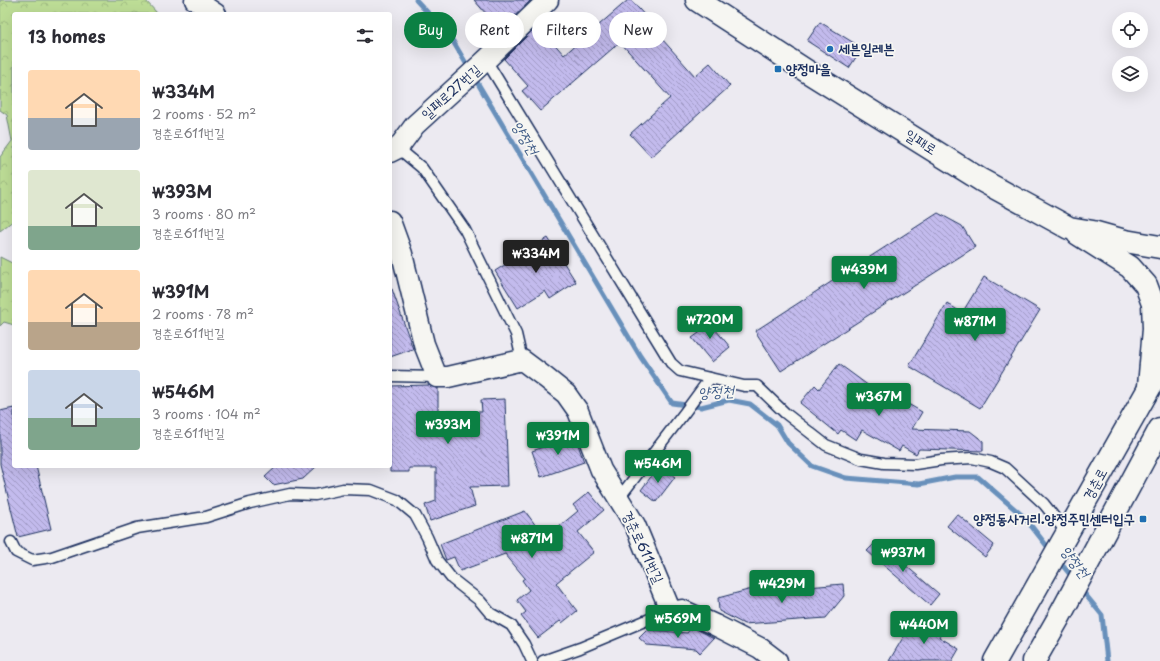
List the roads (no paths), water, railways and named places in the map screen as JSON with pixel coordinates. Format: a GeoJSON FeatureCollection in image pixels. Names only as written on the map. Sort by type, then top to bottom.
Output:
{"type":"FeatureCollection","features":[{"type":"Feature","properties":{"kind":"main road","name":"일패로"},"geometry":{"type":"LineString","coordinates":[[697,0],[808,72],[981,180],[1069,228],[1093,232],[1125,241],[1160,247]]}},
{"type":"Feature","properties":{"kind":"main road"},"geometry":{"type":"LineString","coordinates":[[1069,228],[1130,267],[1146,285],[1153,304],[1154,329],[1149,389]]}},
{"type":"Feature","properties":{"kind":"main road"},"geometry":{"type":"LineString","coordinates":[[1125,241],[1160,232]]}},
{"type":"Feature","properties":{"kind":"main road","name":"경춘로"},"geometry":{"type":"LineString","coordinates":[[995,661],[1160,369]]}},
{"type":"Feature","properties":{"kind":"main road"},"geometry":{"type":"LineString","coordinates":[[1034,661],[1160,430]]}},
{"type":"Feature","properties":{"kind":"street"},"geometry":{"type":"LineString","coordinates":[[195,0],[213,12]]}},
{"type":"Feature","properties":{"kind":"street","name":"일패로27번길"},"geometry":{"type":"LineString","coordinates":[[394,150],[414,125],[484,62],[548,0]]}},
{"type":"Feature","properties":{"kind":"street"},"geometry":{"type":"LineString","coordinates":[[392,226],[402,254],[424,344],[437,377],[448,377],[522,360]]}},
{"type":"Feature","properties":{"kind":"street","name":"경춘로611번길"},"geometry":{"type":"LineString","coordinates":[[522,360],[566,394],[578,411],[601,470],[635,525],[671,612]]}},
{"type":"Feature","properties":{"kind":"street"},"geometry":{"type":"LineString","coordinates":[[671,612],[682,610],[715,625],[760,648],[777,661]]}},
{"type":"Feature","properties":{"kind":"lane"},"geometry":{"type":"LineString","coordinates":[[484,62],[671,363],[680,371],[708,380],[744,386],[757,386],[786,413],[826,445],[861,459],[884,464],[915,464],[941,460],[972,458],[991,462],[1005,468],[1044,504],[1065,538]]}},
{"type":"Feature","properties":{"kind":"lane"},"geometry":{"type":"LineString","coordinates":[[394,150],[422,168],[465,230],[516,334],[522,360]]}},
{"type":"Feature","properties":{"kind":"lane"},"geometry":{"type":"LineString","coordinates":[[392,376],[437,377]]}},
{"type":"Feature","properties":{"kind":"lane"},"geometry":{"type":"LineString","coordinates":[[619,498],[708,380]]}},
{"type":"Feature","properties":{"kind":"lane"},"geometry":{"type":"LineString","coordinates":[[11,542],[16,552],[32,560],[52,557],[137,528],[206,517],[250,503],[290,494],[315,495],[344,490],[371,490],[397,500],[415,515],[437,560],[452,579],[480,601],[490,613],[511,625],[524,644],[532,661]]}},
{"type":"Feature","properties":{"kind":"lane"},"geometry":{"type":"LineString","coordinates":[[543,661],[580,648],[659,615],[671,612]]}},
{"type":"Feature","properties":{"kind":"waterway","name":"양정천"},"geometry":{"type":"LineString","coordinates":[[416,0],[451,38],[470,70]]}},
{"type":"Feature","properties":{"kind":"waterway","name":"양정천"},"geometry":{"type":"LineString","coordinates":[[474,77],[640,356],[672,403],[701,407],[729,400],[750,404],[777,425],[788,443],[812,466],[846,478],[919,484],[955,477],[978,477],[1025,518],[1050,550]]}},
{"type":"Feature","properties":{"kind":"waterway","name":"양정천"},"geometry":{"type":"LineString","coordinates":[[1058,560],[1073,578]]}},
{"type":"Feature","properties":{"kind":"waterway","name":"양정천"},"geometry":{"type":"LineString","coordinates":[[1080,588],[1102,615],[1107,661]]}},
{"type":"Feature","properties":{"kind":"place","name":"세븐일레븐"},"geometry":{"type":"Point","coordinates":[830,49]}},
{"type":"Feature","properties":{"kind":"place","name":"양정마을"},"geometry":{"type":"Point","coordinates":[778,69]}},
{"type":"Feature","properties":{"kind":"place","name":"양정동사거리.양정주민센터입구"},"geometry":{"type":"Point","coordinates":[1143,519]}}]}
